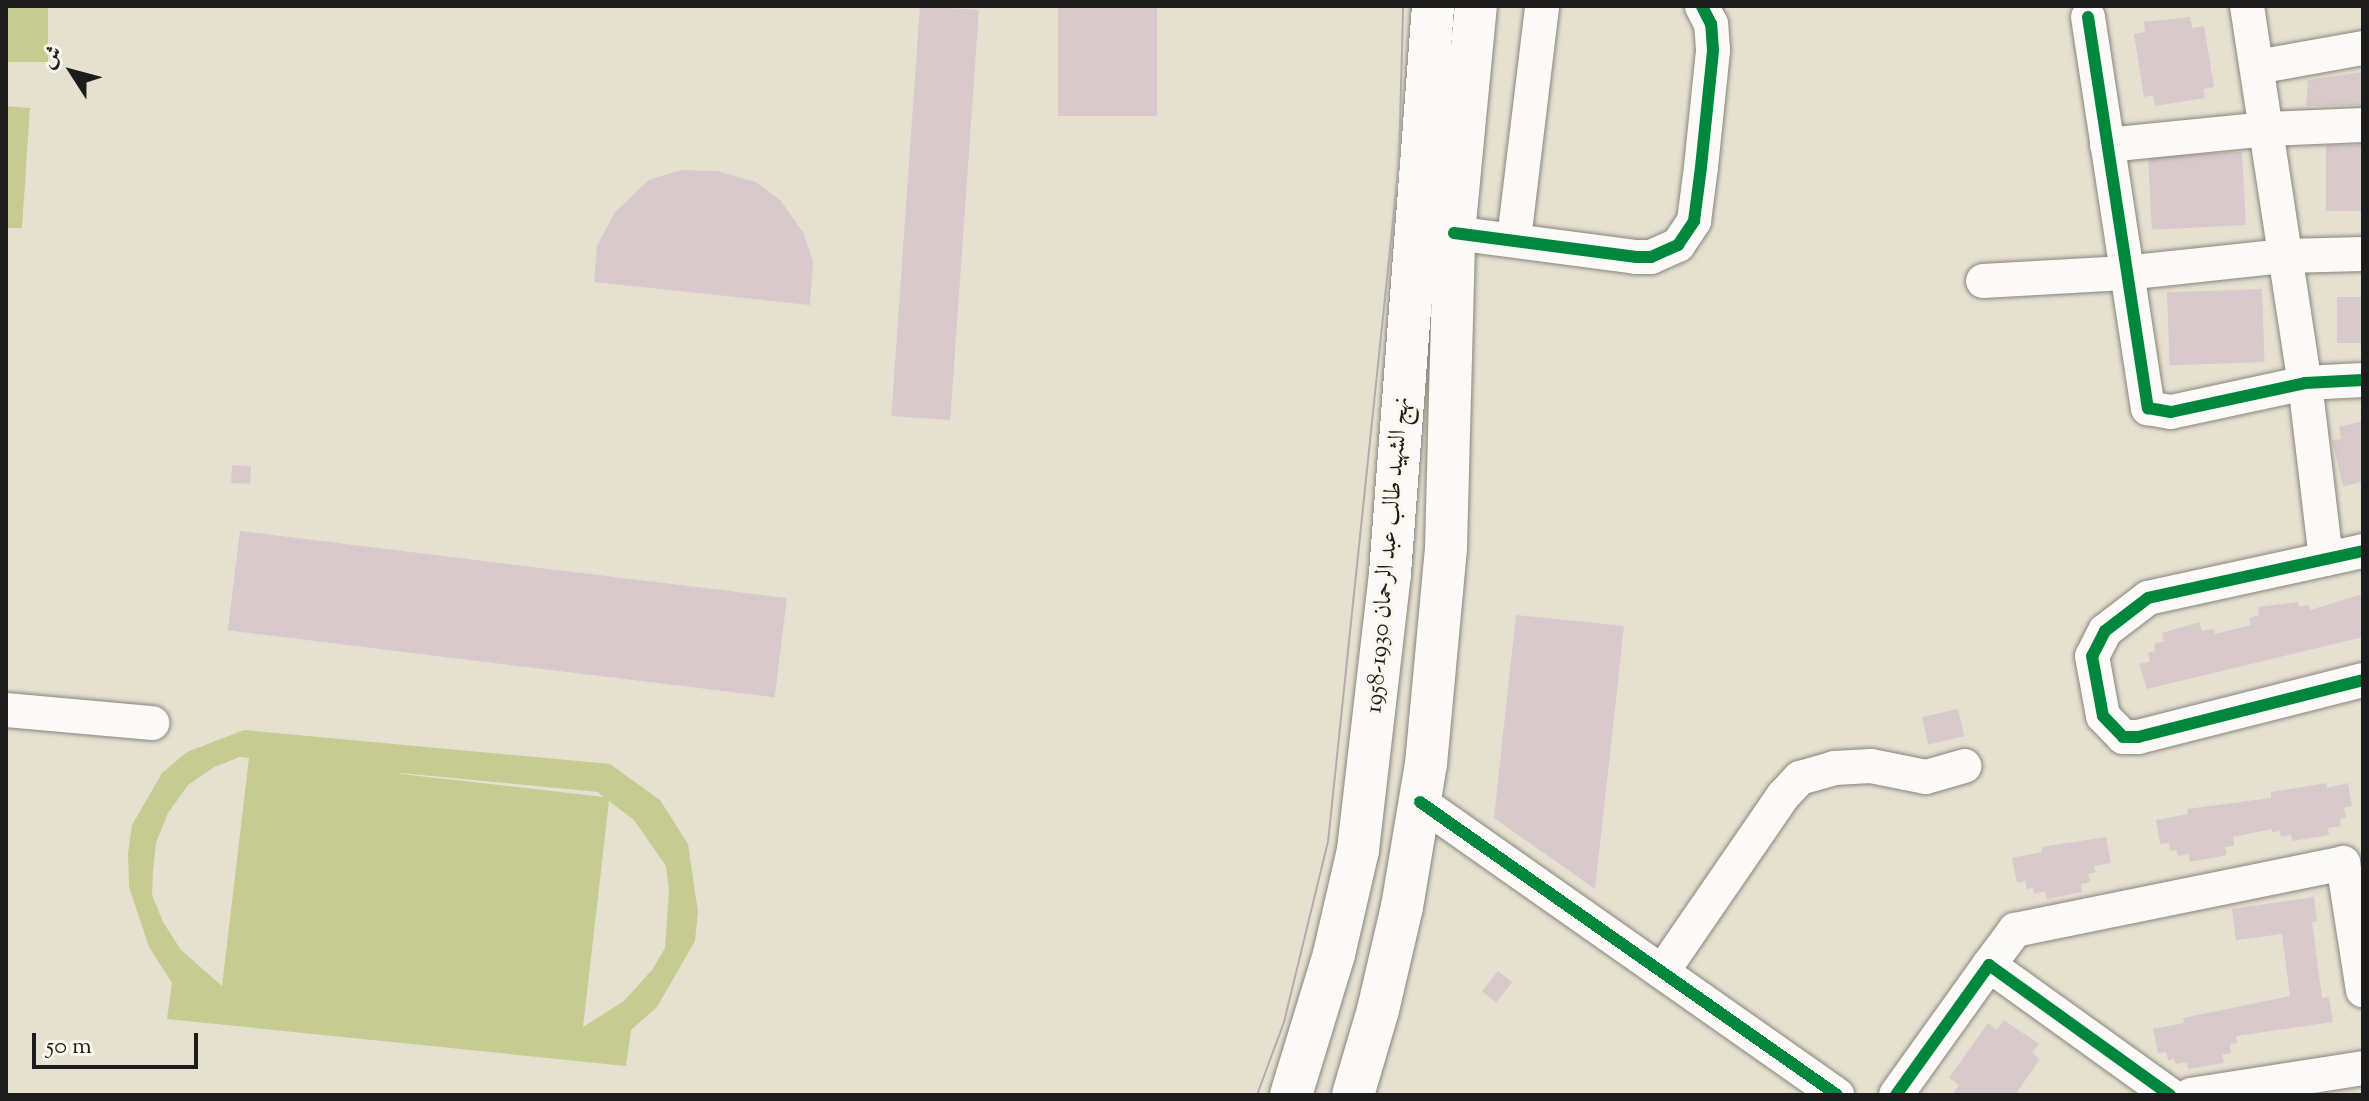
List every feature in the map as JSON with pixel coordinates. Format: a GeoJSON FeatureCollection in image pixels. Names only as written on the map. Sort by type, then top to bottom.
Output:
{"type":"FeatureCollection","features":[{"type":"Feature","properties":{"kind":"main road","name":"نهج الشهيد طالب عبد الرحمان 1930-1958"},"geometry":{"type":"LineString","coordinates":[[1291,1095],[1334,954],[1358,850],[1390,573],[1433,6]]}},
{"type":"Feature","properties":{"kind":"main road","name":"نهج الشهيد طالب عبد الرحمان 1930-1958"},"geometry":{"type":"LineString","coordinates":[[1353,1095],[1395,936],[1420,802],[1446,548],[1454,233],[1476,6]]}},
{"type":"Feature","properties":{"kind":"street"},"geometry":{"type":"LineString","coordinates":[[1514,239],[1542,6]]}},
{"type":"Feature","properties":{"kind":"street"},"geometry":{"type":"LineString","coordinates":[[1454,233],[1651,257],[1678,245],[1694,221],[1713,50],[1711,24],[1702,6]]}},
{"type":"Feature","properties":{"kind":"street"},"geometry":{"type":"LineString","coordinates":[[2247,6],[2305,383],[2326,559]]}},
{"type":"Feature","properties":{"kind":"street"},"geometry":{"type":"LineString","coordinates":[[2088,17],[2148,408],[2171,412],[2305,383],[2363,380]]}},
{"type":"Feature","properties":{"kind":"street"},"geometry":{"type":"LineString","coordinates":[[2257,67],[2363,48]]}},
{"type":"Feature","properties":{"kind":"street"},"geometry":{"type":"LineString","coordinates":[[2107,145],[2267,129],[2363,125]]}},
{"type":"Feature","properties":{"kind":"street"},"geometry":{"type":"LineString","coordinates":[[1983,281],[2125,273],[2285,256],[2363,254]]}},
{"type":"Feature","properties":{"kind":"street"},"geometry":{"type":"LineString","coordinates":[[2363,551],[2148,598],[2105,631],[2092,656],[2103,716],[2123,737],[2138,737],[2363,680]]}},
{"type":"Feature","properties":{"kind":"street"},"geometry":{"type":"LineString","coordinates":[[6,710],[152,723]]}},
{"type":"Feature","properties":{"kind":"street"},"geometry":{"type":"LineString","coordinates":[[1662,972],[1783,796],[1800,778],[1834,768],[1871,766],[1926,777],[1964,766]]}},
{"type":"Feature","properties":{"kind":"street"},"geometry":{"type":"LineString","coordinates":[[1420,802],[1837,1095]]}},
{"type":"Feature","properties":{"kind":"street"},"geometry":{"type":"LineString","coordinates":[[1896,1095],[2015,930],[2353,858],[2363,990]]}},
{"type":"Feature","properties":{"kind":"street"},"geometry":{"type":"LineString","coordinates":[[1989,965],[2170,1095]]}},
{"type":"Feature","properties":{"kind":"street"},"geometry":{"type":"LineString","coordinates":[[2191,1095],[2363,1068]]}},
{"type":"Feature","properties":{"kind":"green space"},"geometry":{"type":"Polygon","coordinates":[[[6,6],[48,6],[48,62],[6,62],[6,6]]]}},
{"type":"Feature","properties":{"kind":"green space"},"geometry":{"type":"Polygon","coordinates":[[[6,106],[30,108],[22,228],[6,228],[6,106]]]}},
{"type":"Feature","properties":{"kind":"green space"},"geometry":{"type":"Polygon","coordinates":[[[244,730],[610,764],[660,800],[688,844],[698,912],[695,941],[657,1007],[631,1030],[626,1066],[167,1019],[172,983],[149,947],[129,887],[128,853],[132,825],[162,773],[187,752],[244,730]],[[240,757],[214,767],[188,785],[168,813],[156,843],[152,895],[163,922],[181,950],[222,986],[249,758],[240,757]],[[401,774],[604,797],[598,792],[401,774]],[[609,801],[583,1027],[624,1001],[652,970],[665,948],[669,891],[666,866],[634,820],[609,801]]]}},
{"type":"Feature","properties":{"kind":"building"},"geometry":{"type":"Polygon","coordinates":[[[920,6],[979,10],[950,420],[891,416],[920,6]]]}},
{"type":"Feature","properties":{"kind":"building"},"geometry":{"type":"Polygon","coordinates":[[[1058,6],[1157,6],[1157,116],[1058,116],[1058,6]]]}},
{"type":"Feature","properties":{"kind":"building"},"geometry":{"type":"Polygon","coordinates":[[[2190,17],[2192,28],[2204,26],[2214,87],[2203,89],[2205,98],[2155,106],[2153,95],[2144,97],[2134,34],[2145,32],[2144,22],[2190,17]]]}},
{"type":"Feature","properties":{"kind":"building"},"geometry":{"type":"Polygon","coordinates":[[[2363,72],[2363,105],[2306,106],[2308,80],[2363,72]]]}},
{"type":"Feature","properties":{"kind":"building"},"geometry":{"type":"Polygon","coordinates":[[[2326,145],[2363,145],[2363,211],[2326,211],[2326,145]]]}},
{"type":"Feature","properties":{"kind":"building"},"geometry":{"type":"Polygon","coordinates":[[[2242,152],[2246,225],[2152,230],[2148,157],[2242,152]]]}},
{"type":"Feature","properties":{"kind":"building"},"geometry":{"type":"Polygon","coordinates":[[[681,170],[717,171],[756,182],[781,201],[804,234],[813,262],[810,305],[594,282],[597,246],[615,212],[649,180],[681,170]]]}},
{"type":"Feature","properties":{"kind":"building"},"geometry":{"type":"Polygon","coordinates":[[[2262,289],[2265,362],[2170,365],[2167,292],[2262,289]]]}},
{"type":"Feature","properties":{"kind":"building"},"geometry":{"type":"Polygon","coordinates":[[[2337,297],[2363,297],[2363,343],[2337,343],[2337,297]]]}},
{"type":"Feature","properties":{"kind":"building"},"geometry":{"type":"Polygon","coordinates":[[[2363,421],[2363,481],[2343,487],[2332,440],[2341,439],[2339,427],[2363,421]]]}},
{"type":"Feature","properties":{"kind":"building"},"geometry":{"type":"Polygon","coordinates":[[[232,465],[251,466],[250,484],[231,483],[232,465]]]}},
{"type":"Feature","properties":{"kind":"building"},"geometry":{"type":"Polygon","coordinates":[[[240,531],[787,598],[775,697],[228,630],[240,531]]]}},
{"type":"Feature","properties":{"kind":"building"},"geometry":{"type":"Polygon","coordinates":[[[2363,594],[2363,637],[2147,689],[2139,664],[2150,662],[2148,653],[2155,651],[2154,644],[2164,641],[2162,633],[2199,622],[2202,631],[2214,629],[2215,634],[2251,625],[2249,618],[2259,615],[2258,607],[2298,602],[2299,607],[2309,605],[2310,610],[2363,594]]]}},
{"type":"Feature","properties":{"kind":"building"},"geometry":{"type":"Polygon","coordinates":[[[1516,615],[1624,626],[1595,889],[1494,818],[1516,615]]]}},
{"type":"Feature","properties":{"kind":"building"},"geometry":{"type":"Polygon","coordinates":[[[1958,709],[1964,736],[1928,745],[1922,717],[1958,709]]]}},
{"type":"Feature","properties":{"kind":"building"},"geometry":{"type":"Polygon","coordinates":[[[2327,783],[2326,788],[2348,783],[2352,806],[2344,808],[2346,818],[2340,819],[2341,826],[2328,828],[2329,835],[2292,841],[2291,835],[2281,837],[2280,831],[2272,832],[2272,829],[2233,837],[2234,846],[2225,847],[2227,855],[2190,862],[2189,854],[2178,856],[2176,850],[2170,851],[2169,843],[2160,844],[2156,820],[2188,814],[2187,809],[2271,798],[2271,792],[2327,783]]]}},
{"type":"Feature","properties":{"kind":"building"},"geometry":{"type":"Polygon","coordinates":[[[2106,837],[2111,863],[2094,866],[2096,872],[2088,874],[2090,882],[2081,884],[2082,892],[2047,899],[2045,891],[2034,894],[2033,888],[2027,889],[2025,881],[2017,883],[2012,858],[2042,852],[2042,847],[2106,837]]]}},
{"type":"Feature","properties":{"kind":"building"},"geometry":{"type":"Polygon","coordinates":[[[2314,897],[2317,921],[2312,922],[2322,998],[2329,997],[2333,1022],[2236,1036],[2237,1043],[2230,1044],[2231,1053],[2222,1055],[2224,1063],[2188,1069],[2187,1062],[2176,1064],[2174,1059],[2168,1060],[2166,1052],[2158,1053],[2153,1029],[2184,1023],[2183,1018],[2290,996],[2282,934],[2236,940],[2232,909],[2314,897]]]}},
{"type":"Feature","properties":{"kind":"building"},"geometry":{"type":"Polygon","coordinates":[[[1498,971],[1512,982],[1496,1003],[1482,991],[1498,971]]]}},
{"type":"Feature","properties":{"kind":"building"},"geometry":{"type":"Polygon","coordinates":[[[2004,1020],[2039,1044],[2032,1053],[2040,1059],[2015,1095],[1952,1095],[1959,1085],[1949,1078],[1988,1023],[1997,1030],[2004,1020]]]}},
{"type":"Feature","properties":{"kind":"tram line"},"geometry":{"type":"LineString","coordinates":[[1257,1095],[1284,1022],[1328,842],[1399,164],[1403,6]]}},
{"type":"Feature","properties":{"kind":"cycle path"},"geometry":{"type":"LineString","coordinates":[[1454,233],[1636,257],[1651,257],[1678,245],[1694,221],[1713,50],[1711,24],[1702,6]]}},
{"type":"Feature","properties":{"kind":"cycle path"},"geometry":{"type":"LineString","coordinates":[[2088,17],[2148,408],[2171,412],[2305,383],[2363,380]]}},
{"type":"Feature","properties":{"kind":"cycle path"},"geometry":{"type":"LineString","coordinates":[[2363,551],[2148,598],[2105,631],[2092,656],[2103,716],[2123,737],[2138,737],[2363,680]]}},
{"type":"Feature","properties":{"kind":"cycle path"},"geometry":{"type":"LineString","coordinates":[[1420,802],[1837,1095]]}},
{"type":"Feature","properties":{"kind":"cycle path"},"geometry":{"type":"LineString","coordinates":[[1896,1095],[1989,965],[2170,1095]]}}]}
